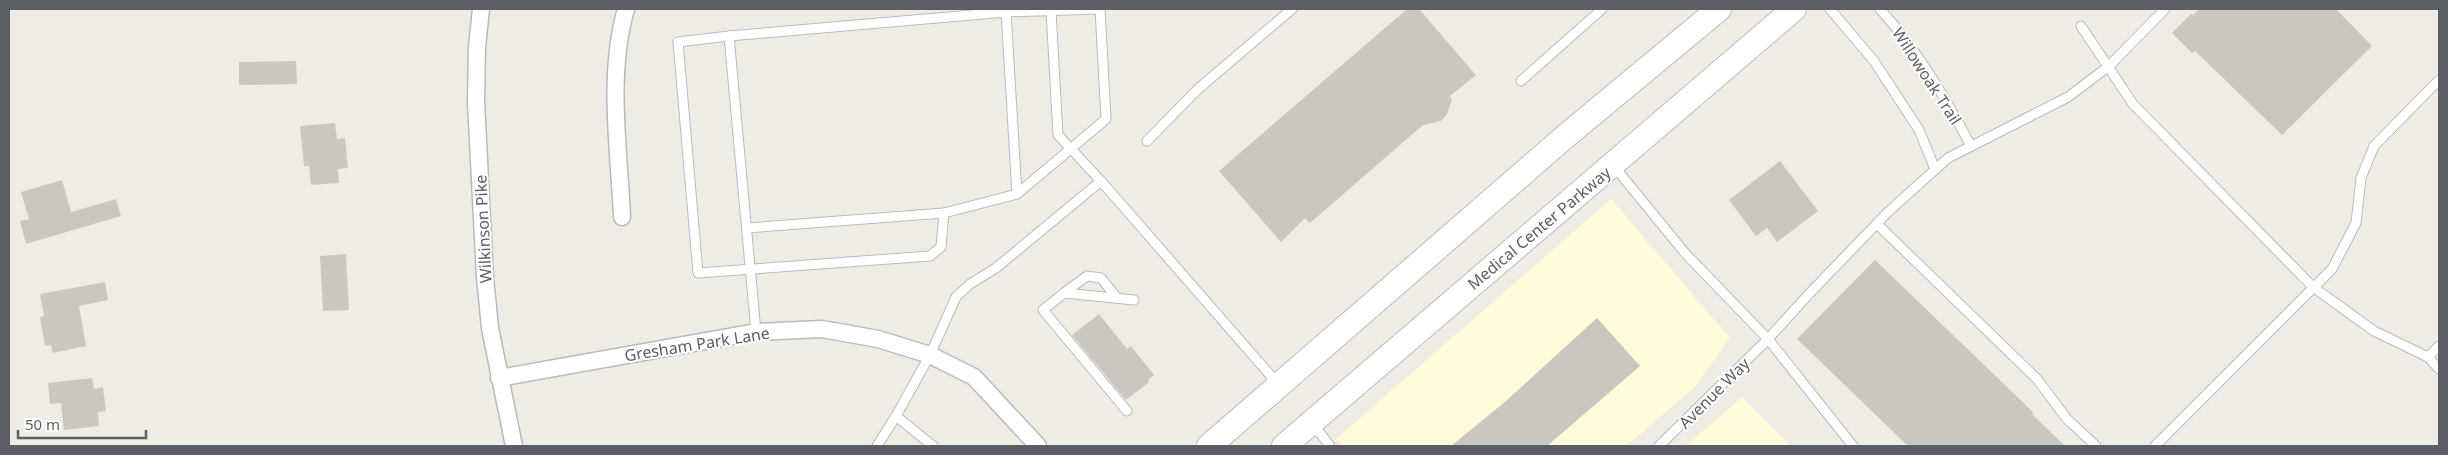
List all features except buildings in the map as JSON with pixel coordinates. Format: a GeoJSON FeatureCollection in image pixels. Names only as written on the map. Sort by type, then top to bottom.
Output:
{"type":"FeatureCollection","features":[{"type":"Feature","properties":{"kind":"main road"},"geometry":{"type":"LineString","coordinates":[[1209,446],[1278,384],[1560,141],[1720,9]]}},
{"type":"Feature","properties":{"kind":"main road","name":"Medical Center Parkway"},"geometry":{"type":"LineString","coordinates":[[1284,446],[1794,9]]}},
{"type":"Feature","properties":{"kind":"street","name":"Wilkinson Pike"},"geometry":{"type":"LineString","coordinates":[[482,9],[476,47],[476,102],[485,277],[499,378],[514,446]]}},
{"type":"Feature","properties":{"kind":"street"},"geometry":{"type":"LineString","coordinates":[[622,217],[615,75],[626,9]]}},
{"type":"Feature","properties":{"kind":"street","name":"Gresham Park Lane"},"geometry":{"type":"LineString","coordinates":[[499,378],[756,332],[822,329],[878,339],[930,355],[974,377],[1038,446]]}},
{"type":"Feature","properties":{"kind":"lane"},"geometry":{"type":"LineString","coordinates":[[747,228],[944,213],[1017,194],[1106,119],[1099,9],[1006,12],[678,42],[698,273],[930,256],[941,247],[944,213]]}},
{"type":"Feature","properties":{"kind":"lane"},"geometry":{"type":"LineString","coordinates":[[1147,141],[1198,88],[1292,9]]}},
{"type":"Feature","properties":{"kind":"lane"},"geometry":{"type":"LineString","coordinates":[[1521,81],[1602,9]]}},
{"type":"Feature","properties":{"kind":"lane"},"geometry":{"type":"LineString","coordinates":[[1830,9],[1874,61],[1918,130],[1935,170]]}},
{"type":"Feature","properties":{"kind":"lane","name":"Willowoak Trail"},"geometry":{"type":"LineString","coordinates":[[1880,9],[1905,37],[1952,110],[1971,146]]}},
{"type":"Feature","properties":{"kind":"lane","name":"Avenue Way"},"geometry":{"type":"LineString","coordinates":[[1659,446],[1768,339],[1877,224],[1948,158],[2068,97],[2109,66],[2165,9]]}},
{"type":"Feature","properties":{"kind":"lane"},"geometry":{"type":"LineString","coordinates":[[1051,11],[1058,135],[1101,181],[1278,384]]}},
{"type":"Feature","properties":{"kind":"lane"},"geometry":{"type":"LineString","coordinates":[[1006,12],[1017,194]]}},
{"type":"Feature","properties":{"kind":"lane"},"geometry":{"type":"LineString","coordinates":[[2081,26],[2133,104],[2313,288],[2374,331],[2428,357],[2439,369]]}},
{"type":"Feature","properties":{"kind":"lane"},"geometry":{"type":"LineString","coordinates":[[729,36],[756,332]]}},
{"type":"Feature","properties":{"kind":"lane"},"geometry":{"type":"LineString","coordinates":[[2155,446],[2332,269],[2356,223],[2361,178],[2374,146],[2439,80]]}},
{"type":"Feature","properties":{"kind":"lane"},"geometry":{"type":"LineString","coordinates":[[1613,165],[1685,253],[1768,339],[1853,446]]}},
{"type":"Feature","properties":{"kind":"lane"},"geometry":{"type":"LineString","coordinates":[[877,446],[930,355],[956,297],[970,284],[996,268],[1101,181]]}},
{"type":"Feature","properties":{"kind":"lane"},"geometry":{"type":"LineString","coordinates":[[1877,224],[2037,380],[2067,420],[2096,446]]}},
{"type":"Feature","properties":{"kind":"lane"},"geometry":{"type":"LineString","coordinates":[[1117,298],[1101,278],[1086,276],[1043,310],[1126,411]]}},
{"type":"Feature","properties":{"kind":"lane"},"geometry":{"type":"LineString","coordinates":[[1064,293],[1134,300]]}},
{"type":"Feature","properties":{"kind":"lane"},"geometry":{"type":"LineString","coordinates":[[2428,357],[2439,346]]}},
{"type":"Feature","properties":{"kind":"lane"},"geometry":{"type":"LineString","coordinates":[[896,416],[933,446]]}},
{"type":"Feature","properties":{"kind":"lane"},"geometry":{"type":"LineString","coordinates":[[1311,422],[1330,446]]}},
{"type":"Feature","properties":{"kind":"shaded area"},"geometry":{"type":"Polygon","coordinates":[[[1611,199],[1730,338],[1694,388],[1626,446],[1343,446],[1336,439],[1611,199]]]}},
{"type":"Feature","properties":{"kind":"shaded area"},"geometry":{"type":"Polygon","coordinates":[[[1742,397],[1791,446],[1686,446],[1742,397]]]}}]}
